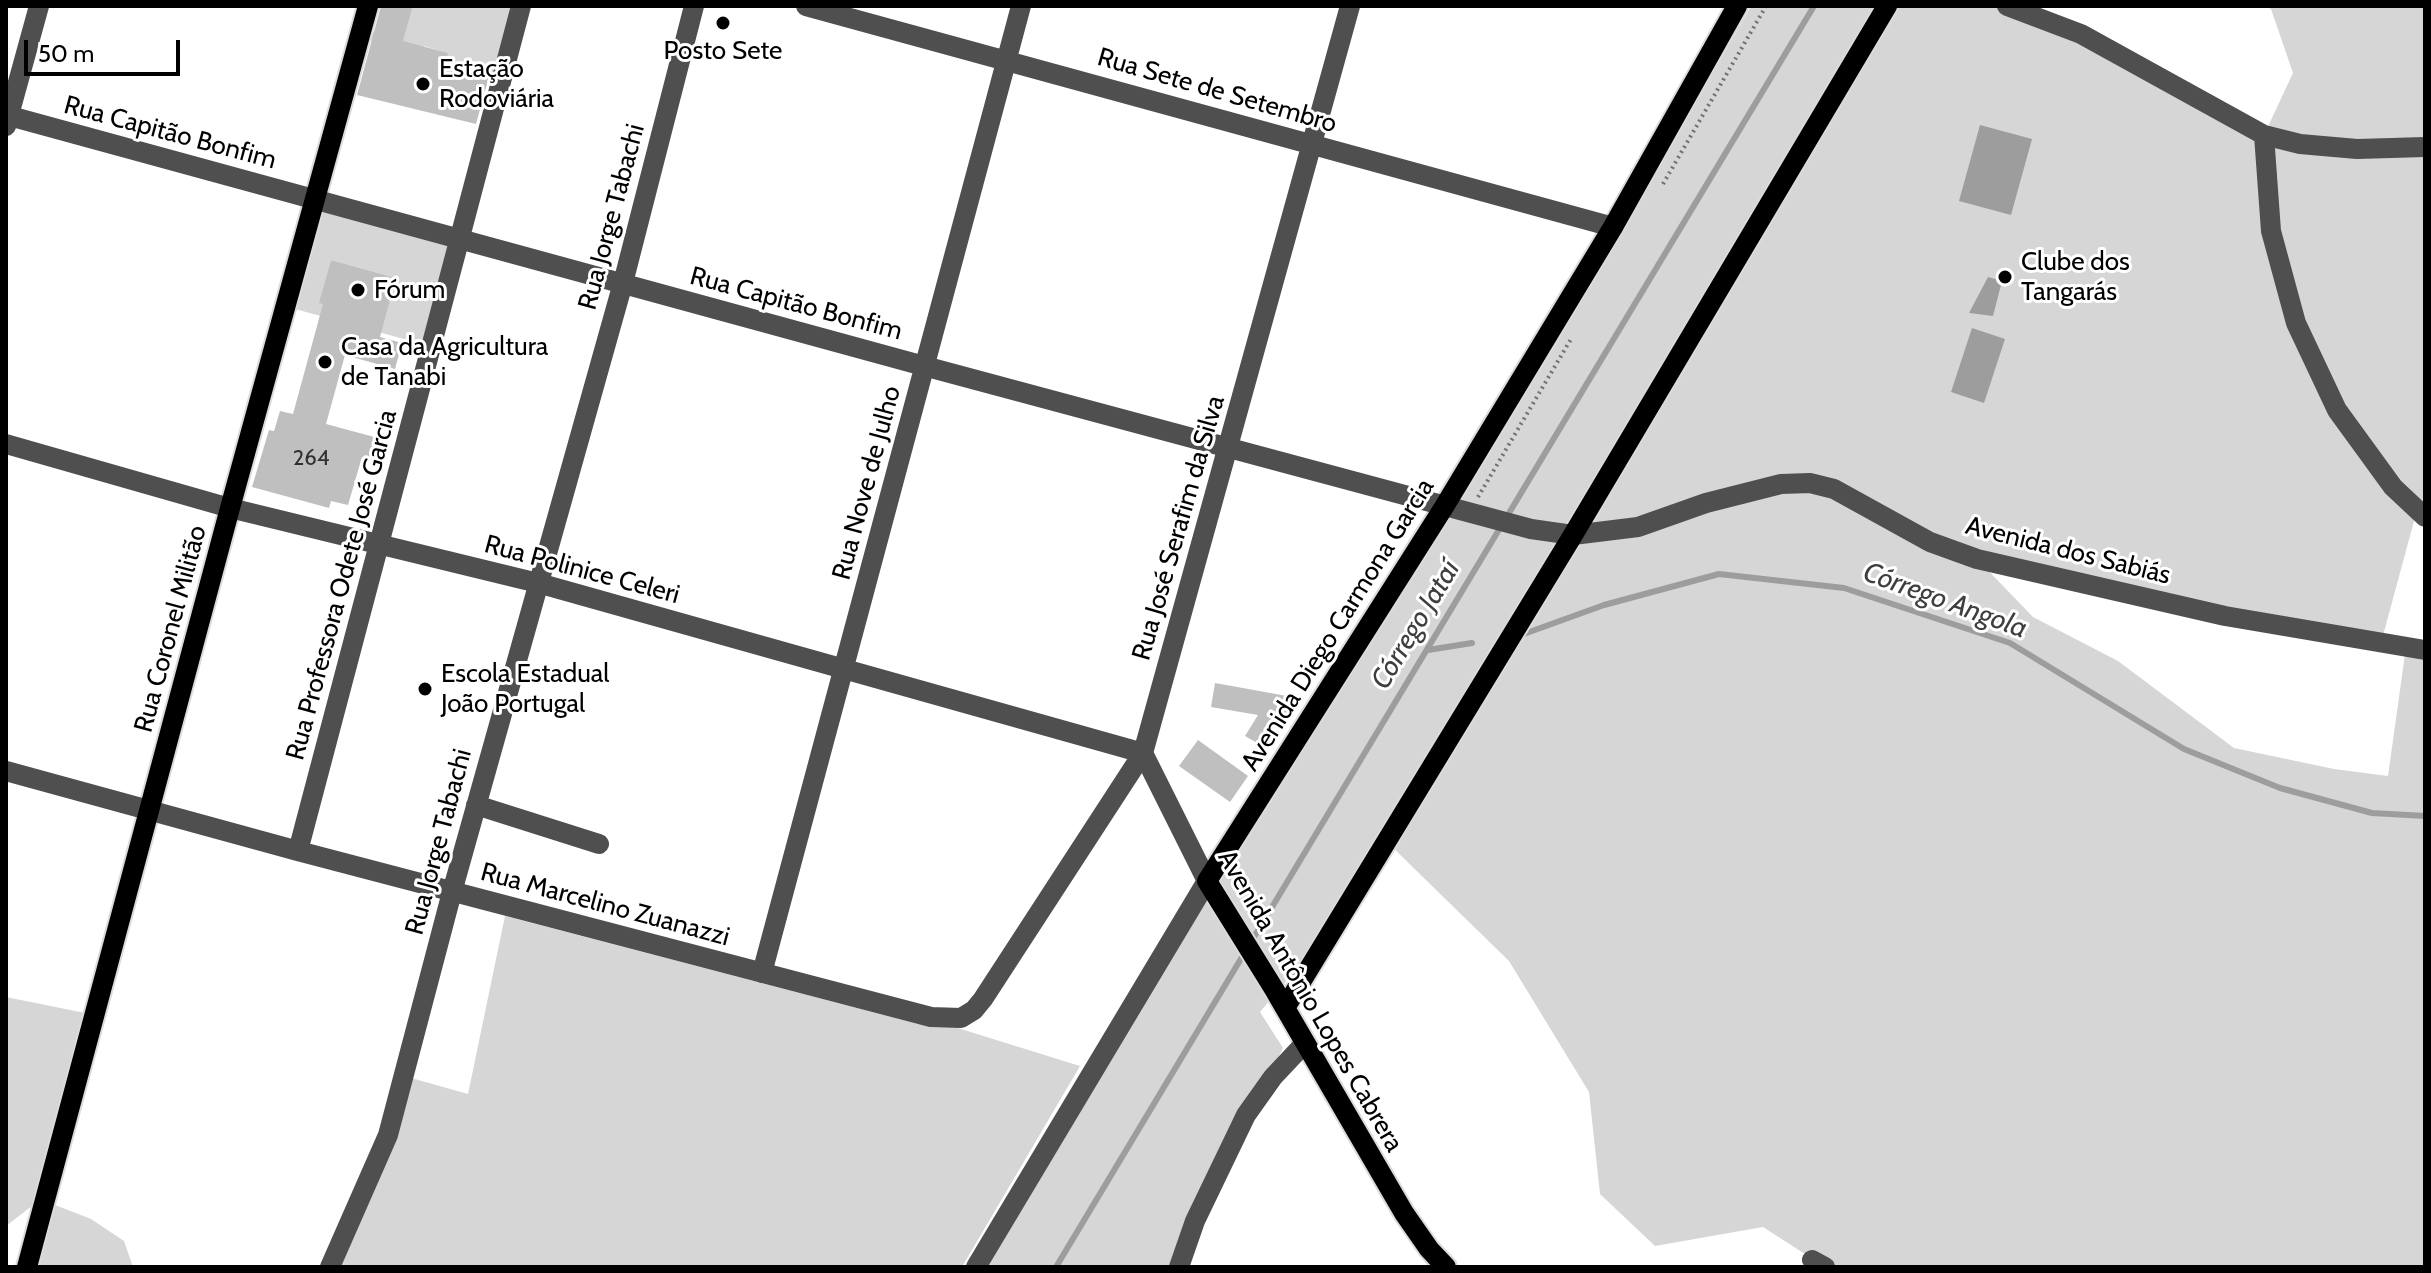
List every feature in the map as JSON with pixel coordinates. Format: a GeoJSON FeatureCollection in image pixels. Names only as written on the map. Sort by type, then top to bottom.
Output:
{"type":"FeatureCollection","features":[{"type":"Feature","properties":{"kind":"main road","name":"Rua Coronel Militão"},"geometry":{"type":"LineString","coordinates":[[27,1267],[368,6]]}},
{"type":"Feature","properties":{"kind":"main road","name":"Avenida Diego Carmona Garcia"},"geometry":{"type":"LineString","coordinates":[[1212,888],[1613,227],[1737,6]]}},
{"type":"Feature","properties":{"kind":"main road"},"geometry":{"type":"LineString","coordinates":[[1285,1008],[1573,535],[1887,6]]}},
{"type":"Feature","properties":{"kind":"main road","name":"Avenida Antônio Lopes Cabrera"},"geometry":{"type":"LineString","coordinates":[[1212,888],[1404,1213],[1446,1267]]}},
{"type":"Feature","properties":{"kind":"street"},"geometry":{"type":"LineString","coordinates":[[7,119],[39,6]]}},
{"type":"Feature","properties":{"kind":"street","name":"Rua Professora Odete José Garcia"},"geometry":{"type":"LineString","coordinates":[[298,851],[521,6]]}},
{"type":"Feature","properties":{"kind":"street","name":"Rua Jorge Tabachi"},"geometry":{"type":"LineString","coordinates":[[330,1267],[388,1135],[452,892],[623,283],[694,6]]}},
{"type":"Feature","properties":{"kind":"street","name":"Rua Sete de Setembro"},"geometry":{"type":"LineString","coordinates":[[806,6],[1613,227]]}},
{"type":"Feature","properties":{"kind":"street","name":"Rua Nove de Julho"},"geometry":{"type":"LineString","coordinates":[[762,973],[1021,6]]}},
{"type":"Feature","properties":{"kind":"street","name":"Rua José Serafim da Silva"},"geometry":{"type":"LineString","coordinates":[[961,1018],[974,1010],[983,999],[1143,753],[1350,6]]}},
{"type":"Feature","properties":{"kind":"street"},"geometry":{"type":"LineString","coordinates":[[2007,6],[2081,34],[2264,135],[2300,144],[2357,149],[2425,147]]}},
{"type":"Feature","properties":{"kind":"street","name":"Rua Capitão Bonfim"},"geometry":{"type":"LineString","coordinates":[[7,119],[460,238],[1444,507],[1531,529],[1573,535]]}},
{"type":"Feature","properties":{"kind":"street"},"geometry":{"type":"LineString","coordinates":[[2264,135],[2271,231],[2296,323],[2337,410],[2393,487],[2425,517]]}},
{"type":"Feature","properties":{"kind":"street","name":"Rua Polinice Celeri"},"geometry":{"type":"LineString","coordinates":[[6,444],[230,508],[538,583],[1143,753]]}},
{"type":"Feature","properties":{"kind":"street","name":"Avenida dos Sabiás"},"geometry":{"type":"LineString","coordinates":[[1573,535],[1638,527],[1706,503],[1781,484],[1810,483],[1834,489],[1930,542],[1977,559],[2225,616],[2425,650]]}},
{"type":"Feature","properties":{"kind":"street","name":"Avenida Antônio Lopes Cabrera"},"geometry":{"type":"LineString","coordinates":[[1143,753],[1212,888]]}},
{"type":"Feature","properties":{"kind":"street","name":"Rua Marcelino Zuanazzi"},"geometry":{"type":"LineString","coordinates":[[6,771],[149,812],[931,1017],[961,1018]]}},
{"type":"Feature","properties":{"kind":"street"},"geometry":{"type":"LineString","coordinates":[[476,805],[599,844]]}},
{"type":"Feature","properties":{"kind":"street","name":"Avenida Diego Carmona Garcia"},"geometry":{"type":"LineString","coordinates":[[976,1267],[1212,888]]}},
{"type":"Feature","properties":{"kind":"street"},"geometry":{"type":"LineString","coordinates":[[1179,1267],[1195,1221],[1246,1115],[1273,1077],[1305,1043]]}},
{"type":"Feature","properties":{"kind":"shaded area"},"geometry":{"type":"Polygon","coordinates":[[[413,6],[516,6],[497,75],[446,61],[447,53],[424,46],[421,53],[365,39],[367,30],[403,40],[413,6]]]}},
{"type":"Feature","properties":{"kind":"shaded area"},"geometry":{"type":"Polygon","coordinates":[[[1751,6],[1875,6],[1564,535],[1304,960],[1260,1012],[1283,1048],[1173,1267],[981,1267],[1098,1070],[1620,234],[1751,6]]]}},
{"type":"Feature","properties":{"kind":"shaded area"},"geometry":{"type":"Polygon","coordinates":[[[1887,6],[2007,6],[2264,135],[2293,73],[2271,9],[2265,6],[2425,6],[2425,517],[2417,510],[2381,643],[1978,560],[2033,617],[2118,661],[2234,748],[2334,769],[2388,776],[2406,647],[2425,650],[2425,1267],[1825,1267],[1763,1227],[1655,1246],[1600,1194],[1589,1092],[1509,961],[1387,842],[1887,6]]]}},
{"type":"Feature","properties":{"kind":"shaded area"},"geometry":{"type":"Polygon","coordinates":[[[1980,125],[2032,139],[2011,215],[1959,201],[1980,125]]]}},
{"type":"Feature","properties":{"kind":"shaded area"},"geometry":{"type":"Polygon","coordinates":[[[316,205],[456,243],[429,346],[288,307],[316,205]],[[331,260],[320,302],[384,321],[396,278],[331,260]]]}},
{"type":"Feature","properties":{"kind":"shaded area"},"geometry":{"type":"Polygon","coordinates":[[[1988,277],[2002,281],[1993,316],[1969,313],[1988,277]]]}},
{"type":"Feature","properties":{"kind":"shaded area"},"geometry":{"type":"Polygon","coordinates":[[[1972,328],[2005,339],[1984,403],[1951,392],[1972,328]]]}},
{"type":"Feature","properties":{"kind":"shaded area"},"geometry":{"type":"Polygon","coordinates":[[[505,916],[918,1024],[948,1025],[1080,1066],[962,1267],[330,1267],[404,1076],[468,1094],[505,916]]]}},
{"type":"Feature","properties":{"kind":"shaded area"},"geometry":{"type":"Polygon","coordinates":[[[6,997],[90,1014],[41,1199],[6,1226],[6,997]]]}},
{"type":"Feature","properties":{"kind":"shaded area"},"geometry":{"type":"Polygon","coordinates":[[[50,1203],[91,1219],[124,1241],[133,1267],[33,1267],[50,1203]]]}},
{"type":"Feature","properties":{"kind":"building","name":"Estação Rodoviária"},"geometry":{"type":"Polygon","coordinates":[[[381,6],[413,6],[403,41],[448,53],[446,61],[490,73],[476,124],[357,95],[381,6]]]}},
{"type":"Feature","properties":{"kind":"building"},"geometry":{"type":"Polygon","coordinates":[[[331,260],[396,278],[380,337],[402,343],[395,369],[345,355],[326,424],[378,438],[372,460],[362,457],[348,505],[331,501],[329,508],[252,487],[269,430],[274,431],[280,411],[293,414],[323,304],[319,303],[331,260]]]}},
{"type":"Feature","properties":{"kind":"building"},"geometry":{"type":"Polygon","coordinates":[[[1215,683],[1298,698],[1285,720],[1275,718],[1259,744],[1245,736],[1258,715],[1211,707],[1215,683]]]}},
{"type":"Feature","properties":{"kind":"building"},"geometry":{"type":"Polygon","coordinates":[[[1198,740],[1248,776],[1230,802],[1179,766],[1198,740]]]}},
{"type":"Feature","properties":{"kind":"waterway","name":"Córrego Jataí"},"geometry":{"type":"LineString","coordinates":[[1251,942],[1814,6]]}},
{"type":"Feature","properties":{"kind":"waterway","name":"Córrego Angola"},"geometry":{"type":"LineString","coordinates":[[1521,635],[1604,605],[1719,574],[1844,588],[2010,643],[2184,749],[2280,788],[2372,813],[2425,816]]}},
{"type":"Feature","properties":{"kind":"waterway","name":"Córrego Angola"},"geometry":{"type":"LineString","coordinates":[[1428,650],[1472,643]]}},
{"type":"Feature","properties":{"kind":"waterway","name":"Córrego Jataí"},"geometry":{"type":"LineString","coordinates":[[1056,1267],[1245,952]]}},
{"type":"Feature","properties":{"kind":"place","name":"Posto Sete"},"geometry":{"type":"Point","coordinates":[723,23]}},
{"type":"Feature","properties":{"kind":"place","name":"Estação Rodoviária"},"geometry":{"type":"Point","coordinates":[423,84]}},
{"type":"Feature","properties":{"kind":"place","name":"Clube dos Tangarás"},"geometry":{"type":"Point","coordinates":[2005,277]}},
{"type":"Feature","properties":{"kind":"place","name":"Fórum"},"geometry":{"type":"Point","coordinates":[358,290]}},
{"type":"Feature","properties":{"kind":"place","name":"Casa da Agricultura de Tanabi"},"geometry":{"type":"Point","coordinates":[325,362]}},
{"type":"Feature","properties":{"kind":"place","name":"Escola Estadual João Portugal"},"geometry":{"type":"Point","coordinates":[425,689]}}]}
